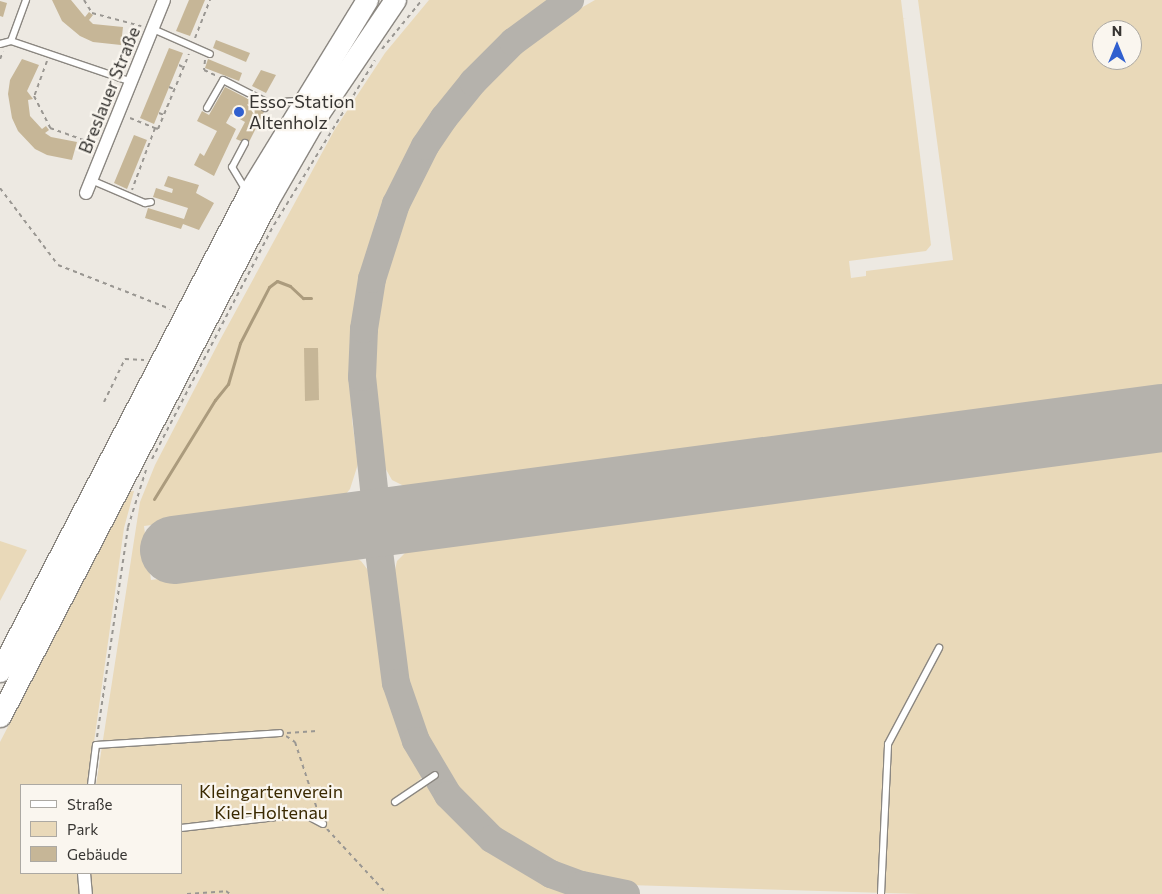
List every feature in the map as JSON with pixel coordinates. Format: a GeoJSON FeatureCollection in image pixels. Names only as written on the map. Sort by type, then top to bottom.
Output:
{"type":"FeatureCollection","features":[{"type":"Feature","properties":{"kind":"highway"},"geometry":{"type":"LineString","coordinates":[[0,671],[248,194],[303,100],[367,0]]}},
{"type":"Feature","properties":{"kind":"highway"},"geometry":{"type":"LineString","coordinates":[[354,22],[372,0]]}},
{"type":"Feature","properties":{"kind":"highway"},"geometry":{"type":"LineString","coordinates":[[0,716],[268,200],[319,112],[395,0]]}},
{"type":"Feature","properties":{"kind":"street","name":"Breslauer Straße"},"geometry":{"type":"LineString","coordinates":[[86,192],[164,0]]}},
{"type":"Feature","properties":{"kind":"street"},"geometry":{"type":"LineString","coordinates":[[84,874],[86,894]]}},
{"type":"Feature","properties":{"kind":"lane"},"geometry":{"type":"LineString","coordinates":[[11,40],[26,0]]}},
{"type":"Feature","properties":{"kind":"lane"},"geometry":{"type":"LineString","coordinates":[[153,29],[209,53]]}},
{"type":"Feature","properties":{"kind":"lane"},"geometry":{"type":"LineString","coordinates":[[0,44],[11,40],[132,82]]}},
{"type":"Feature","properties":{"kind":"lane"},"geometry":{"type":"LineString","coordinates":[[207,108],[223,80],[266,106],[303,100]]}},
{"type":"Feature","properties":{"kind":"lane"},"geometry":{"type":"LineString","coordinates":[[245,143],[232,167],[248,194]]}},
{"type":"Feature","properties":{"kind":"lane"},"geometry":{"type":"LineString","coordinates":[[91,180],[130,196],[151,202]]}},
{"type":"Feature","properties":{"kind":"lane"},"geometry":{"type":"LineString","coordinates":[[881,894],[888,744],[939,648]]}},
{"type":"Feature","properties":{"kind":"lane"},"geometry":{"type":"LineString","coordinates":[[91,784],[96,745],[280,733]]}},
{"type":"Feature","properties":{"kind":"lane"},"geometry":{"type":"LineString","coordinates":[[395,802],[435,775]]}},
{"type":"Feature","properties":{"kind":"lane"},"geometry":{"type":"LineString","coordinates":[[182,828],[293,815],[308,816],[323,824]]}},
{"type":"Feature","properties":{"kind":"path"},"geometry":{"type":"LineString","coordinates":[[84,0],[92,13],[153,29]]}},
{"type":"Feature","properties":{"kind":"path"},"geometry":{"type":"LineString","coordinates":[[130,118],[158,129],[210,0]]}},
{"type":"Feature","properties":{"kind":"path"},"geometry":{"type":"LineString","coordinates":[[381,50],[422,0]]}},
{"type":"Feature","properties":{"kind":"path"},"geometry":{"type":"LineString","coordinates":[[204,2],[208,3]]}},
{"type":"Feature","properties":{"kind":"path"},"geometry":{"type":"LineString","coordinates":[[196,21],[201,23]]}},
{"type":"Feature","properties":{"kind":"path"},"geometry":{"type":"LineString","coordinates":[[209,53],[204,70],[223,80]]}},
{"type":"Feature","properties":{"kind":"path"},"geometry":{"type":"LineString","coordinates":[[50,54],[34,96],[50,128],[104,147]]}},
{"type":"Feature","properties":{"kind":"path"},"geometry":{"type":"LineString","coordinates":[[151,461],[274,225],[376,58]]}},
{"type":"Feature","properties":{"kind":"path"},"geometry":{"type":"LineString","coordinates":[[178,65],[183,67]]}},
{"type":"Feature","properties":{"kind":"path"},"geometry":{"type":"LineString","coordinates":[[169,88],[174,89]]}},
{"type":"Feature","properties":{"kind":"path"},"geometry":{"type":"LineString","coordinates":[[159,113],[164,115]]}},
{"type":"Feature","properties":{"kind":"path"},"geometry":{"type":"LineString","coordinates":[[130,196],[144,152],[155,128]]}},
{"type":"Feature","properties":{"kind":"path"},"geometry":{"type":"LineString","coordinates":[[133,175],[137,178]]}},
{"type":"Feature","properties":{"kind":"path"},"geometry":{"type":"LineString","coordinates":[[0,188],[58,265],[170,309]]}},
{"type":"Feature","properties":{"kind":"path"},"geometry":{"type":"LineString","coordinates":[[104,402],[125,359],[138,358],[157,367]]}},
{"type":"Feature","properties":{"kind":"path"},"geometry":{"type":"LineString","coordinates":[[96,745],[128,527],[146,470]]}},
{"type":"Feature","properties":{"kind":"path"},"geometry":{"type":"LineString","coordinates":[[280,733],[317,731]]}},
{"type":"Feature","properties":{"kind":"path"},"geometry":{"type":"LineString","coordinates":[[280,733],[295,742],[323,824],[387,894]]}},
{"type":"Feature","properties":{"kind":"path"},"geometry":{"type":"LineString","coordinates":[[187,894],[226,891],[230,894]]}},
{"type":"Feature","properties":{"kind":"green space","name":"Kleingartenverein Kiel-Holtenau"},"geometry":{"type":"Polygon","coordinates":[[[429,0],[550,0],[484,53],[435,108],[407,156],[377,216],[351,337],[352,420],[358,464],[350,489],[341,500],[144,526],[151,580],[348,554],[361,561],[374,578],[395,712],[424,775],[395,805],[424,785],[430,785],[477,839],[551,883],[583,894],[91,894],[89,874],[182,874],[182,784],[96,784],[140,502],[155,465],[220,340],[335,129],[385,53],[429,0]]]}},
{"type":"Feature","properties":{"kind":"green space"},"geometry":{"type":"Polygon","coordinates":[[[595,0],[901,0],[931,245],[926,251],[849,261],[851,278],[866,276],[866,271],[953,260],[918,0],[1162,0],[1162,391],[414,491],[392,480],[379,457],[374,361],[379,302],[395,242],[410,202],[446,135],[473,97],[509,61],[560,20],[595,0]]]}},
{"type":"Feature","properties":{"kind":"green space"},"geometry":{"type":"Polygon","coordinates":[[[1162,447],[1162,894],[919,894],[629,885],[600,879],[533,854],[500,833],[471,806],[447,776],[423,735],[407,685],[392,583],[397,561],[412,546],[1162,447]]]}},
{"type":"Feature","properties":{"kind":"green space"},"geometry":{"type":"Polygon","coordinates":[[[134,491],[124,528],[88,784],[20,784],[20,874],[81,874],[82,894],[0,894],[0,742],[54,638],[124,492],[134,491]]]}},
{"type":"Feature","properties":{"kind":"green space"},"geometry":{"type":"Polygon","coordinates":[[[0,541],[27,550],[0,601],[0,541]]]}},
{"type":"Feature","properties":{"kind":"building"},"geometry":{"type":"Polygon","coordinates":[[[52,0],[71,0],[85,17],[89,12],[93,15],[89,20],[93,24],[123,27],[121,45],[93,42],[80,36],[62,21],[52,0]]]}},
{"type":"Feature","properties":{"kind":"building"},"geometry":{"type":"Polygon","coordinates":[[[189,0],[205,0],[190,36],[176,31],[189,0]]]}},
{"type":"Feature","properties":{"kind":"building"},"geometry":{"type":"Polygon","coordinates":[[[0,1],[7,3],[3,17],[0,16],[0,1]]]}},
{"type":"Feature","properties":{"kind":"building"},"geometry":{"type":"Polygon","coordinates":[[[216,40],[250,53],[246,62],[213,48],[216,40]]]}},
{"type":"Feature","properties":{"kind":"building"},"geometry":{"type":"Polygon","coordinates":[[[169,48],[183,53],[154,124],[140,118],[169,48]]]}},
{"type":"Feature","properties":{"kind":"building"},"geometry":{"type":"Polygon","coordinates":[[[22,59],[39,65],[27,91],[33,99],[28,100],[30,116],[42,129],[46,126],[49,130],[45,133],[51,137],[77,142],[72,160],[47,155],[35,149],[18,131],[12,118],[8,94],[10,80],[22,59]]]}},
{"type":"Feature","properties":{"kind":"building"},"geometry":{"type":"Polygon","coordinates":[[[208,59],[242,73],[239,81],[205,68],[208,59]]]}},
{"type":"Feature","properties":{"kind":"building"},"geometry":{"type":"Polygon","coordinates":[[[261,70],[276,75],[266,93],[252,86],[261,70]]]}},
{"type":"Feature","properties":{"kind":"building"},"geometry":{"type":"Polygon","coordinates":[[[225,87],[266,108],[248,144],[236,139],[245,122],[231,114],[226,123],[236,129],[214,176],[194,165],[200,153],[204,156],[217,131],[197,121],[202,111],[209,115],[225,87]]]}},
{"type":"Feature","properties":{"kind":"building"},"geometry":{"type":"Polygon","coordinates":[[[134,135],[147,140],[127,189],[114,183],[134,135]]]}},
{"type":"Feature","properties":{"kind":"building"},"geometry":{"type":"Polygon","coordinates":[[[168,176],[199,185],[196,193],[214,203],[199,230],[183,224],[181,229],[145,218],[148,208],[184,219],[188,208],[153,197],[156,188],[172,193],[173,189],[164,186],[168,176]]]}},
{"type":"Feature","properties":{"kind":"building"},"geometry":{"type":"Polygon","coordinates":[[[304,348],[318,348],[319,400],[305,401],[304,348]]]}},
{"type":"Feature","properties":{"kind":"waterway"},"geometry":{"type":"LineString","coordinates":[[154,499],[215,400],[228,384],[240,343],[269,287],[277,281],[290,286],[303,298],[311,298]]}},
{"type":"Feature","properties":{"kind":"taxiway"},"geometry":{"type":"LineString","coordinates":[[449,513],[394,510],[375,498],[362,377],[364,329],[372,279],[396,204],[425,146],[444,118],[473,82],[513,42],[570,0]]}},
{"type":"Feature","properties":{"kind":"taxiway"},"geometry":{"type":"LineString","coordinates":[[428,518],[388,534],[379,551],[396,683],[416,741],[448,795],[492,839],[551,874],[582,885],[626,894]]}},
{"type":"Feature","properties":{"kind":"runway"},"geometry":{"type":"LineString","coordinates":[[174,550],[1162,418]]}},
{"type":"Feature","properties":{"kind":"place","name":"Esso-Station Altenholz"},"geometry":{"type":"Point","coordinates":[239,112]}}]}
